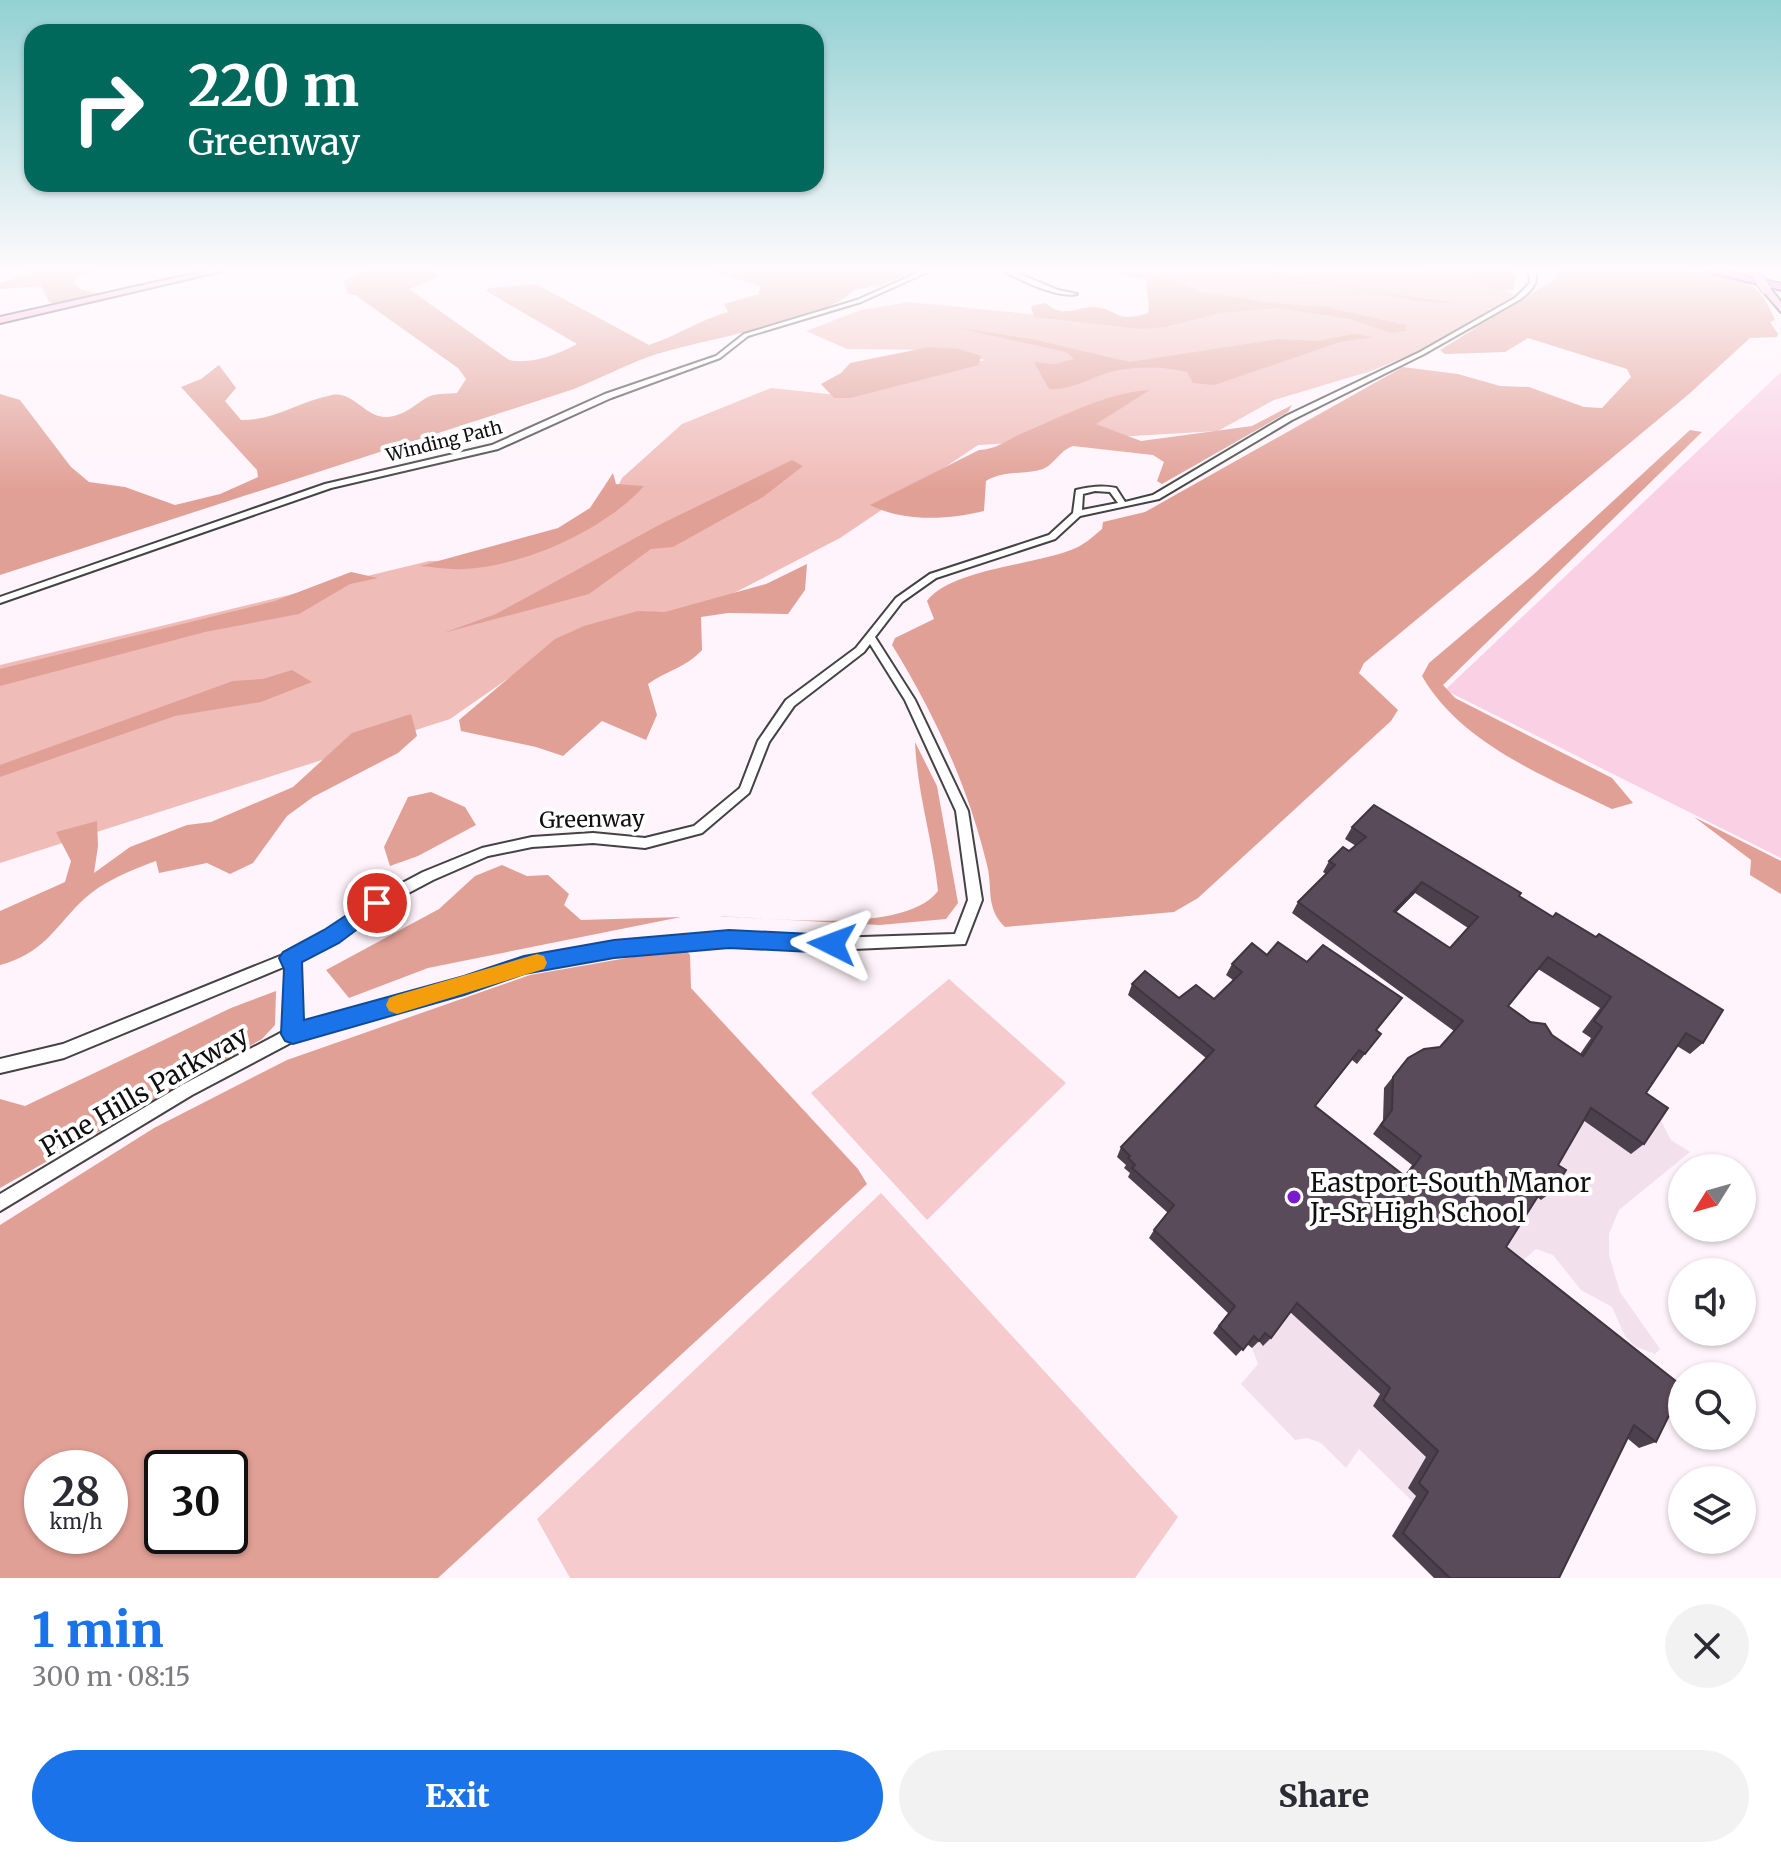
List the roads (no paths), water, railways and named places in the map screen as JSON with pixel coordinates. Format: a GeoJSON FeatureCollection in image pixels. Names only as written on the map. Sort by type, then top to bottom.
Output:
{"type":"FeatureCollection","features":[{"type":"Feature","properties":{"kind":"street","name":"Winding Path"},"geometry":{"type":"LineString","coordinates":[[0,600],[328,486],[495,447],[608,396],[718,357],[735,344]]}},
{"type":"Feature","properties":{"kind":"street"},"geometry":{"type":"LineString","coordinates":[[1123,505],[1156,497],[1289,418],[1438,344]]}},
{"type":"Feature","properties":{"kind":"street","name":"Greenway"},"geometry":{"type":"LineString","coordinates":[[0,1066],[64,1051],[290,958],[331,937],[377,903],[428,876],[486,851],[532,842],[593,838],[645,843],[698,830],[745,790],[764,741],[790,703],[871,638],[899,600],[933,576],[1052,537],[1077,514],[1123,505],[1113,490],[1095,488],[1079,492],[1077,514]]}},
{"type":"Feature","properties":{"kind":"street","name":"Pine Hills Parkway"},"geometry":{"type":"LineString","coordinates":[[0,1203],[187,1090],[293,1034],[464,986],[524,965],[614,949],[729,939],[832,944],[960,940],[975,900],[962,811],[910,700],[871,638]]}},
{"type":"Feature","properties":{"kind":"street"},"geometry":{"type":"LineString","coordinates":[[290,958],[295,981],[293,1034]]}},
{"type":"Feature","properties":{"kind":"place","name":"Eastport-South Manor Jr-Sr High School"},"geometry":{"type":"Point","coordinates":[1294,1197]}}]}
